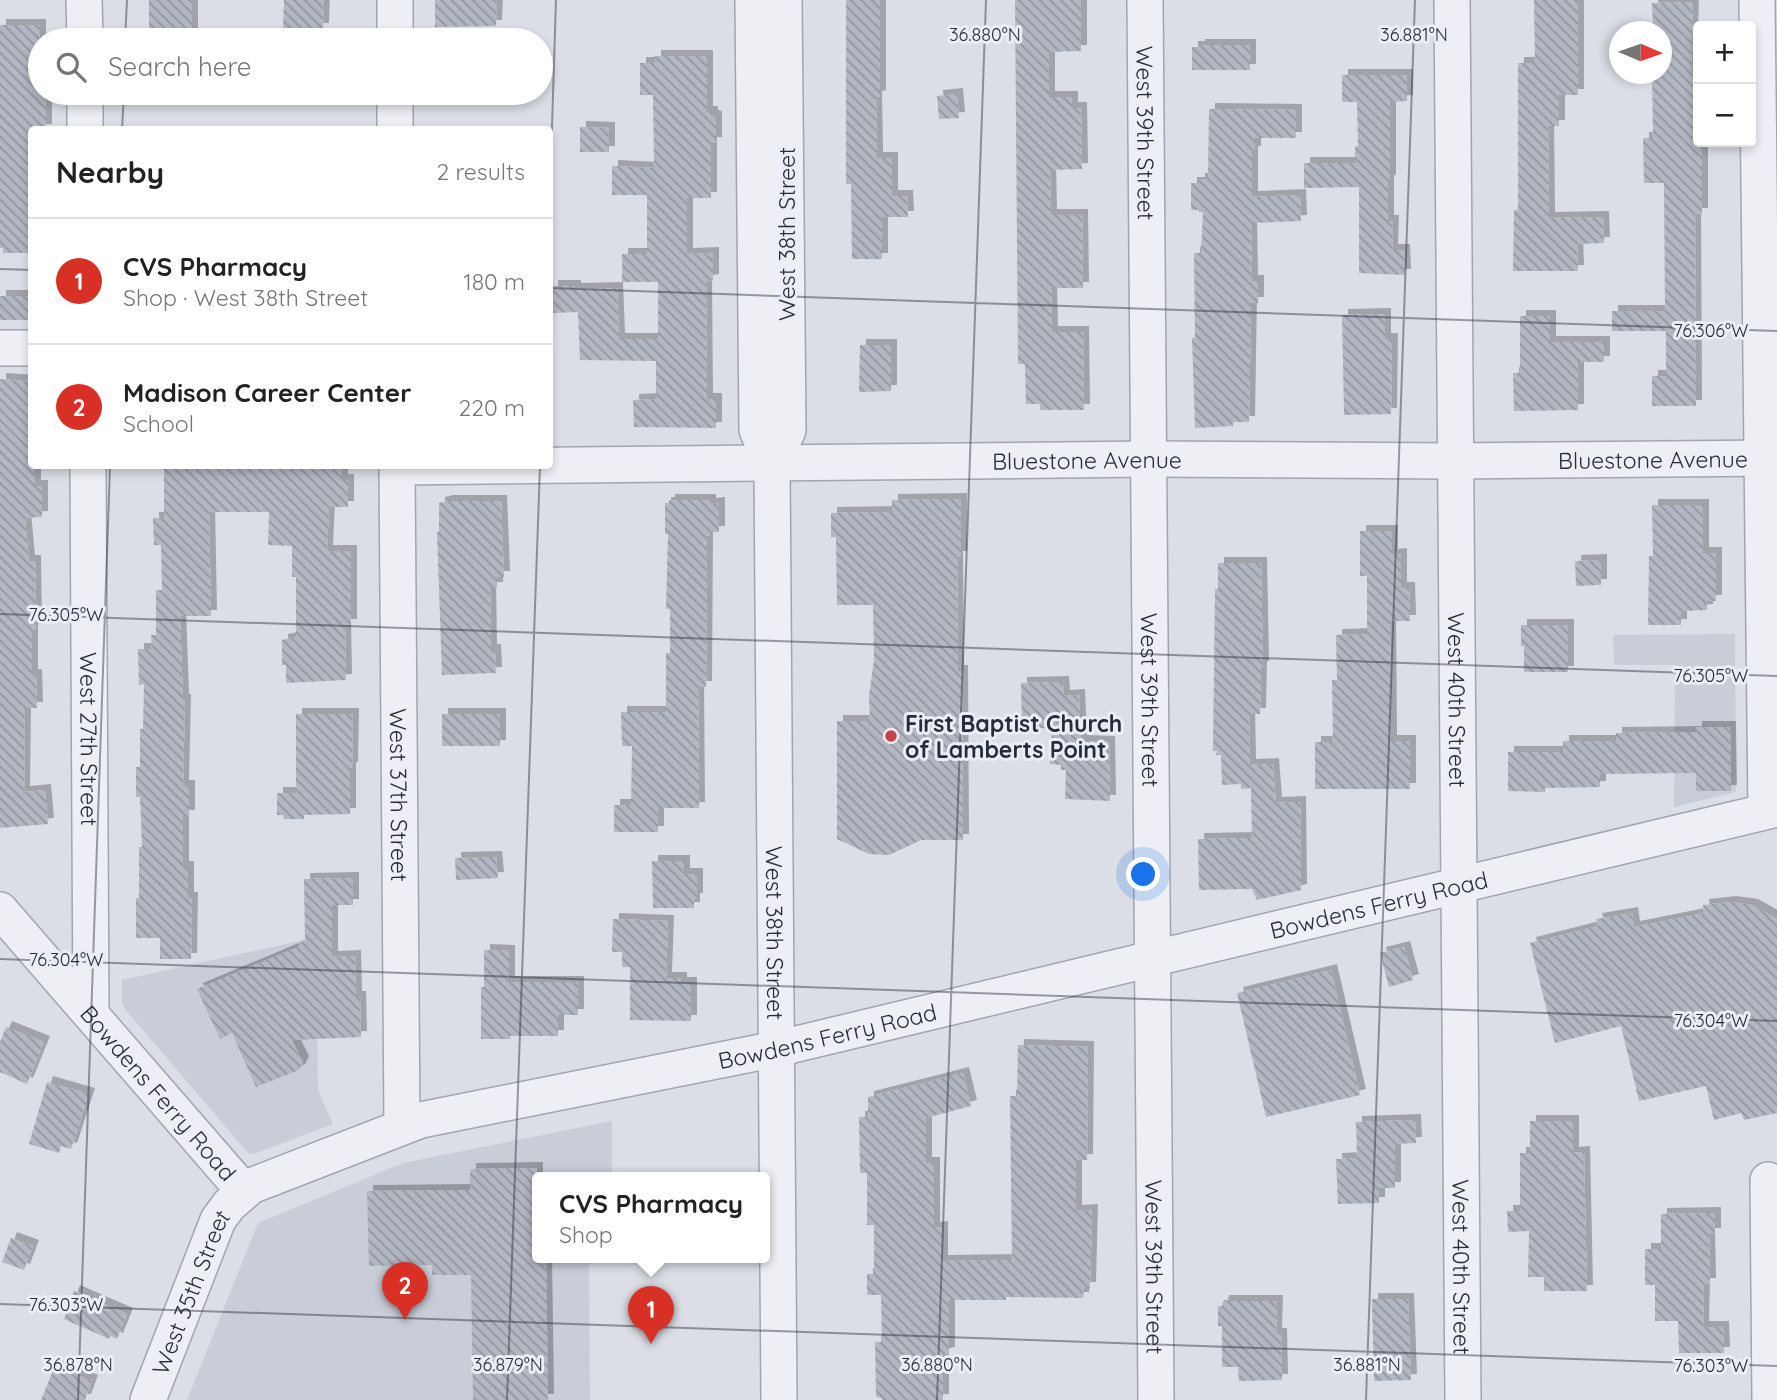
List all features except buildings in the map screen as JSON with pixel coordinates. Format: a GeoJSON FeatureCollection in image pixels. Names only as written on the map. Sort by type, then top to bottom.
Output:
{"type":"FeatureCollection","features":[{"type":"Feature","properties":{"kind":"street"},"geometry":{"type":"LineString","coordinates":[[84,0],[85,28]]}},
{"type":"Feature","properties":{"kind":"street"},"geometry":{"type":"LineString","coordinates":[[395,0],[395,28]]}},
{"type":"Feature","properties":{"kind":"street","name":"West 38th Street"},"geometry":{"type":"LineString","coordinates":[[753,0],[757,429],[772,464],[779,1400]]}},
{"type":"Feature","properties":{"kind":"street","name":"West 38th Street"},"geometry":{"type":"LineString","coordinates":[[772,464],[788,430],[784,0]]}},
{"type":"Feature","properties":{"kind":"street","name":"West 39th Street"},"geometry":{"type":"LineString","coordinates":[[1145,0],[1156,1400]]}},
{"type":"Feature","properties":{"kind":"street","name":"West 40th Street"},"geometry":{"type":"LineString","coordinates":[[1452,0],[1463,1400]]}},
{"type":"Feature","properties":{"kind":"street"},"geometry":{"type":"LineString","coordinates":[[1757,0],[1769,458],[1772,810]]}},
{"type":"Feature","properties":{"kind":"street"},"geometry":{"type":"LineString","coordinates":[[85,105],[86,126]]}},
{"type":"Feature","properties":{"kind":"street"},"geometry":{"type":"LineString","coordinates":[[395,105],[395,126]]}},
{"type":"Feature","properties":{"kind":"street"},"geometry":{"type":"LineString","coordinates":[[0,348],[28,348]]}},
{"type":"Feature","properties":{"kind":"street","name":"Bluestone Avenue"},"geometry":{"type":"LineString","coordinates":[[553,465],[1148,459],[1454,461],[1769,458]]}},
{"type":"Feature","properties":{"kind":"street","name":"West 27th Street"},"geometry":{"type":"LineString","coordinates":[[88,469],[90,1013]]}},
{"type":"Feature","properties":{"kind":"street","name":"West 37th Street"},"geometry":{"type":"LineString","coordinates":[[397,469],[402,1126]]}},
{"type":"Feature","properties":{"kind":"street","name":"Bowdens Ferry Road"},"geometry":{"type":"LineString","coordinates":[[2,920],[90,1013],[244,1191],[402,1126],[776,1049],[1772,810]]}},
{"type":"Feature","properties":{"kind":"street"},"geometry":{"type":"LineString","coordinates":[[1768,1180],[1770,1400]]}},
{"type":"Feature","properties":{"kind":"street","name":"West 35th Street"},"geometry":{"type":"LineString","coordinates":[[148,1400],[218,1220],[244,1191]]}},
{"type":"Feature","properties":{"kind":"shaded area"},"geometry":{"type":"Polygon","coordinates":[[[1735,634],[1736,792],[1674,807],[1675,665],[1614,665],[1613,635],[1735,634]]]}},
{"type":"Feature","properties":{"kind":"shaded area"},"geometry":{"type":"Polygon","coordinates":[[[304,940],[317,1003],[318,1090],[333,1124],[254,1154],[248,1153],[125,1009],[122,1002],[122,980],[304,940]]]}},
{"type":"Feature","properties":{"kind":"shaded area"},"geometry":{"type":"Polygon","coordinates":[[[612,1121],[612,1172],[532,1172],[532,1263],[589,1263],[590,1400],[187,1400],[258,1223],[403,1163],[612,1121]]]}},
{"type":"Feature","properties":{"kind":"place","name":"First Baptist Church of Lamberts Point"},"geometry":{"type":"Point","coordinates":[891,736]}},
{"type":"Feature","properties":{"kind":"place","name":"Madison Career Center"},"geometry":{"type":"Point","coordinates":[405,1320]}},
{"type":"Feature","properties":{"kind":"place","name":"CVS Pharmacy"},"geometry":{"type":"Point","coordinates":[651,1344]}}]}
